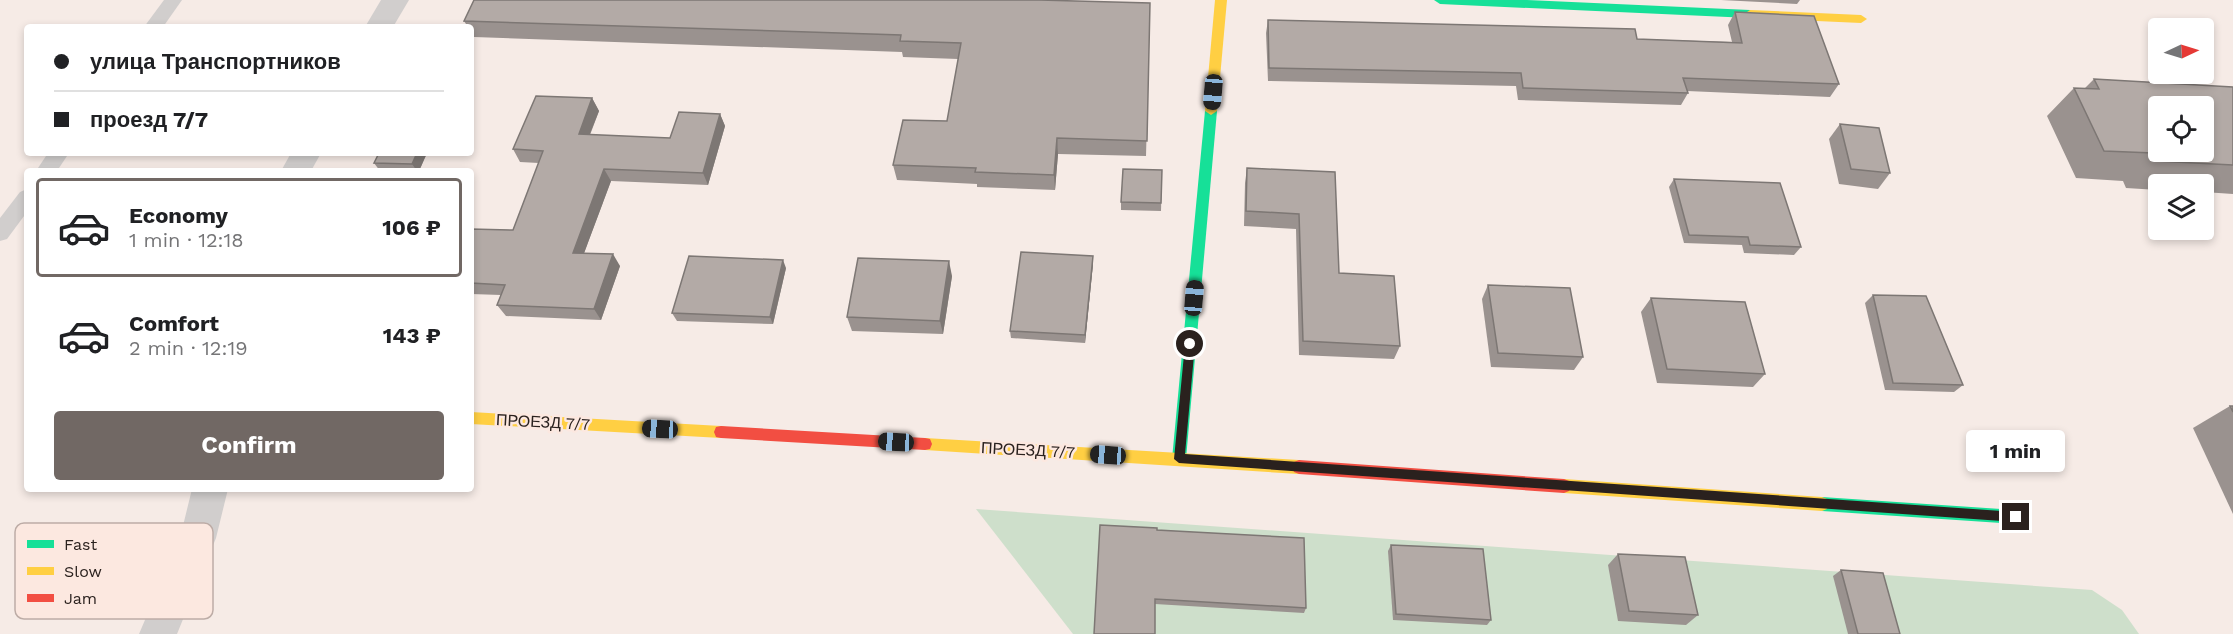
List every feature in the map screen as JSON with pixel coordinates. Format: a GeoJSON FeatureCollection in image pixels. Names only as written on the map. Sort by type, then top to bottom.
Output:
{"type":"FeatureCollection","features":[{"type":"Feature","properties":{"kind":"street"},"geometry":{"type":"LineString","coordinates":[[381,24],[395,0]]}},
{"type":"Feature","properties":{"kind":"street"},"geometry":{"type":"LineString","coordinates":[[1179,459],[1221,0]]}},
{"type":"Feature","properties":{"kind":"street"},"geometry":{"type":"LineString","coordinates":[[1440,0],[1861,20]]}},
{"type":"Feature","properties":{"kind":"street","name":"ПРОЕЗД 7/7"},"geometry":{"type":"LineString","coordinates":[[474,418],[1179,459],[2016,517]]}},
{"type":"Feature","properties":{"kind":"street"},"geometry":{"type":"LineString","coordinates":[[202,523],[209,492]]}},
{"type":"Feature","properties":{"kind":"street"},"geometry":{"type":"LineString","coordinates":[[158,634],[164,619]]}},
{"type":"Feature","properties":{"kind":"lane"},"geometry":{"type":"LineString","coordinates":[[155,24],[173,0]]}},
{"type":"Feature","properties":{"kind":"lane"},"geometry":{"type":"LineString","coordinates":[[0,233],[24,201]]}},
{"type":"Feature","properties":{"kind":"green space"},"geometry":{"type":"Polygon","coordinates":[[[976,509],[2092,590],[2122,610],[2139,634],[1073,634],[976,509]]]}},
{"type":"Feature","properties":{"kind":"building"},"geometry":{"type":"Polygon","coordinates":[[[474,0],[1039,0],[1150,3],[1147,141],[1057,138],[1054,175],[975,172],[976,168],[893,165],[903,120],[947,121],[961,43],[900,41],[901,35],[464,21],[474,0]]]}},
{"type":"Feature","properties":{"kind":"building"},"geometry":{"type":"Polygon","coordinates":[[[1735,12],[1814,16],[1839,84],[1683,78],[1688,93],[1523,88],[1521,73],[1269,68],[1268,20],[1635,29],[1637,39],[1742,43],[1735,12]]]}},
{"type":"Feature","properties":{"kind":"building"},"geometry":{"type":"Polygon","coordinates":[[[2094,79],[2148,82],[2148,84],[2233,87],[2233,165],[2175,162],[2214,162],[2214,96],[2148,96],[2148,153],[2104,151],[2074,88],[2099,89],[2094,79]]]}},
{"type":"Feature","properties":{"kind":"building"},"geometry":{"type":"Polygon","coordinates":[[[536,96],[592,98],[579,134],[670,138],[679,112],[720,114],[703,173],[604,169],[573,253],[613,254],[594,309],[497,305],[505,285],[474,283],[474,229],[513,230],[543,151],[513,149],[536,96]]]}},
{"type":"Feature","properties":{"kind":"building"},"geometry":{"type":"Polygon","coordinates":[[[1840,124],[1879,128],[1890,173],[1851,169],[1840,124]]]}},
{"type":"Feature","properties":{"kind":"building"},"geometry":{"type":"Polygon","coordinates":[[[378,156],[416,156],[412,164],[374,163],[378,156]]]}},
{"type":"Feature","properties":{"kind":"building"},"geometry":{"type":"Polygon","coordinates":[[[1247,168],[1335,172],[1339,273],[1394,276],[1400,346],[1303,341],[1299,214],[1246,211],[1247,168]]]}},
{"type":"Feature","properties":{"kind":"building"},"geometry":{"type":"Polygon","coordinates":[[[1123,169],[1162,170],[1161,203],[1121,202],[1123,169]]]}},
{"type":"Feature","properties":{"kind":"building"},"geometry":{"type":"Polygon","coordinates":[[[1674,179],[1780,183],[1801,247],[1750,245],[1748,237],[1689,235],[1674,179]]]}},
{"type":"Feature","properties":{"kind":"building"},"geometry":{"type":"Polygon","coordinates":[[[1021,252],[1093,256],[1085,335],[1010,331],[1021,252]]]}},
{"type":"Feature","properties":{"kind":"building"},"geometry":{"type":"Polygon","coordinates":[[[689,256],[783,260],[770,317],[672,313],[689,256]]]}},
{"type":"Feature","properties":{"kind":"building"},"geometry":{"type":"Polygon","coordinates":[[[858,258],[949,261],[940,321],[847,317],[858,258]]]}},
{"type":"Feature","properties":{"kind":"building"},"geometry":{"type":"Polygon","coordinates":[[[1488,285],[1570,288],[1583,357],[1498,353],[1488,285]]]}},
{"type":"Feature","properties":{"kind":"building"},"geometry":{"type":"Polygon","coordinates":[[[1873,295],[1926,296],[1963,385],[1893,383],[1873,295]]]}},
{"type":"Feature","properties":{"kind":"building"},"geometry":{"type":"Polygon","coordinates":[[[1651,298],[1745,302],[1765,374],[1667,369],[1651,298]]]}},
{"type":"Feature","properties":{"kind":"building"},"geometry":{"type":"Polygon","coordinates":[[[1100,525],[1304,538],[1306,608],[1155,599],[1155,634],[1094,634],[1100,525]]]}},
{"type":"Feature","properties":{"kind":"building"},"geometry":{"type":"Polygon","coordinates":[[[1391,545],[1483,549],[1491,620],[1396,614],[1391,545]]]}},
{"type":"Feature","properties":{"kind":"building"},"geometry":{"type":"Polygon","coordinates":[[[1618,554],[1685,557],[1698,615],[1629,611],[1618,554]]]}},
{"type":"Feature","properties":{"kind":"building"},"geometry":{"type":"Polygon","coordinates":[[[1841,570],[1883,573],[1900,634],[1858,634],[1841,570]]]}},
{"type":"Feature","properties":{"kind":"traffic: fast"},"geometry":{"type":"LineString","coordinates":[[1440,0],[1750,14]]}},
{"type":"Feature","properties":{"kind":"traffic: fast"},"geometry":{"type":"LineString","coordinates":[[1179,459],[1211,111]]}},
{"type":"Feature","properties":{"kind":"traffic: fast"},"geometry":{"type":"LineString","coordinates":[[1822,504],[2016,517]]}},
{"type":"Feature","properties":{"kind":"traffic: slow"},"geometry":{"type":"LineString","coordinates":[[1211,111],[1221,0]]}},
{"type":"Feature","properties":{"kind":"traffic: slow"},"geometry":{"type":"LineString","coordinates":[[1750,14],[1861,19]]}},
{"type":"Feature","properties":{"kind":"traffic: slow"},"geometry":{"type":"LineString","coordinates":[[474,418],[721,432]]}},
{"type":"Feature","properties":{"kind":"traffic: slow"},"geometry":{"type":"LineString","coordinates":[[925,444],[1299,467]]}},
{"type":"Feature","properties":{"kind":"traffic: slow"},"geometry":{"type":"LineString","coordinates":[[1564,486],[1822,504]]}},
{"type":"Feature","properties":{"kind":"traffic: jam"},"geometry":{"type":"LineString","coordinates":[[721,432],[925,444]]}},
{"type":"Feature","properties":{"kind":"traffic: jam"},"geometry":{"type":"LineString","coordinates":[[1299,467],[1564,486]]}},
{"type":"Feature","properties":{"kind":"route"},"geometry":{"type":"LineString","coordinates":[[1190,344],[1179,459],[2016,517]]}}]}
